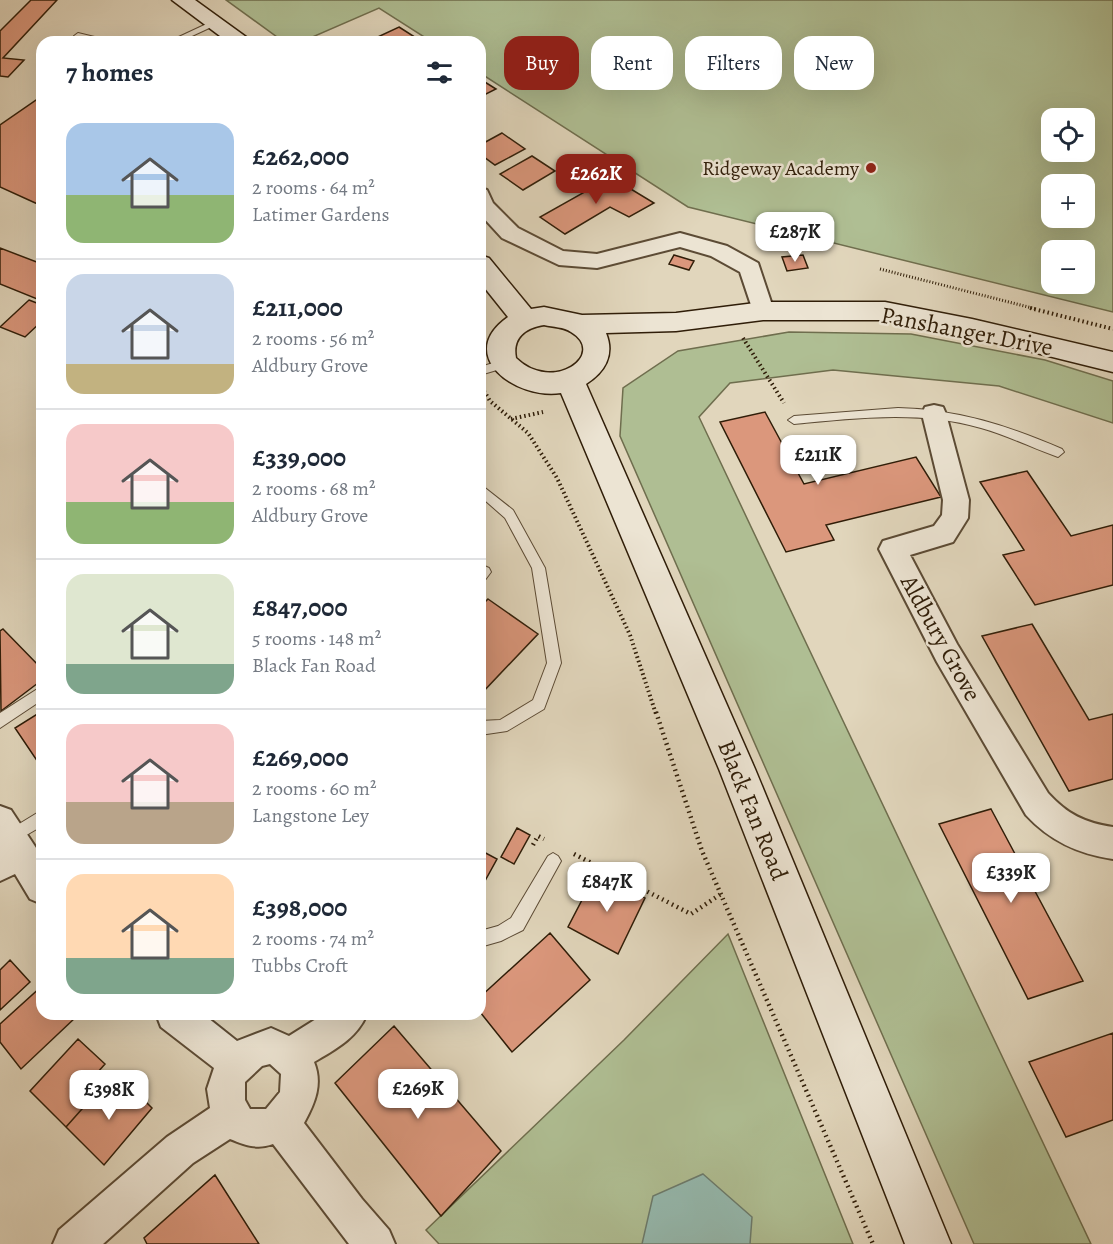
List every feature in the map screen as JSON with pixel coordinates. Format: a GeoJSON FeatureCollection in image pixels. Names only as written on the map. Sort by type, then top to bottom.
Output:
{"type":"FeatureCollection","features":[{"type":"Feature","properties":{"kind":"main road"},"geometry":{"type":"LineString","coordinates":[[182,0],[234,36]]}},
{"type":"Feature","properties":{"kind":"main road"},"geometry":{"type":"LineString","coordinates":[[486,271],[525,320]]}},
{"type":"Feature","properties":{"kind":"main road","name":"Panshanger Drive"},"geometry":{"type":"LineString","coordinates":[[581,324],[675,322],[763,311],[885,311],[972,328],[1113,362]]}},
{"type":"Feature","properties":{"kind":"main road"},"geometry":{"type":"LineString","coordinates":[[544,316],[564,317],[581,324],[595,335],[598,347],[582,371],[550,384],[530,381],[492,367],[503,339],[512,328],[525,320],[544,316]]}},
{"type":"Feature","properties":{"kind":"main road","name":"Panshanger Drive"},"geometry":{"type":"LineString","coordinates":[[582,371],[632,339],[675,322]]}},
{"type":"Feature","properties":{"kind":"main road","name":"Black Fan Road"},"geometry":{"type":"LineString","coordinates":[[582,371],[737,770],[928,1244]]}},
{"type":"Feature","properties":{"kind":"street"},"geometry":{"type":"LineString","coordinates":[[486,208],[510,233],[559,258],[597,261],[680,240],[719,251],[750,268],[763,311]]}},
{"type":"Feature","properties":{"kind":"street","name":"Aldbury Grove"},"geometry":{"type":"LineString","coordinates":[[934,414],[956,500],[955,518],[943,534],[893,549],[947,654],[1037,804],[1051,821],[1066,830],[1088,839],[1113,843]]}},
{"type":"Feature","properties":{"kind":"street"},"geometry":{"type":"LineString","coordinates":[[8,844],[36,879]]}},
{"type":"Feature","properties":{"kind":"street"},"geometry":{"type":"LineString","coordinates":[[182,1020],[236,1063]]}},
{"type":"Feature","properties":{"kind":"street"},"geometry":{"type":"LineString","coordinates":[[291,1055],[331,1032],[343,1020]]}},
{"type":"Feature","properties":{"kind":"street"},"geometry":{"type":"LineString","coordinates":[[271,1046],[282,1048],[291,1055],[299,1070],[301,1089],[290,1113],[280,1122],[267,1128],[253,1130],[241,1125],[231,1116],[226,1104],[225,1090],[228,1076],[236,1063],[247,1053],[271,1046]]}},
{"type":"Feature","properties":{"kind":"street"},"geometry":{"type":"LineString","coordinates":[[73,1244],[180,1150],[231,1116]]}},
{"type":"Feature","properties":{"kind":"street"},"geometry":{"type":"LineString","coordinates":[[280,1122],[348,1213],[375,1244]]}},
{"type":"Feature","properties":{"kind":"lane"},"geometry":{"type":"LineString","coordinates":[[186,36],[216,23]]}},
{"type":"Feature","properties":{"kind":"lane"},"geometry":{"type":"LineString","coordinates":[[794,420],[852,414],[934,414],[1010,432],[1058,452]]}},
{"type":"Feature","properties":{"kind":"lane"},"geometry":{"type":"LineString","coordinates":[[486,494],[509,514],[538,568],[554,663],[539,704],[502,726],[486,727]]}},
{"type":"Feature","properties":{"kind":"lane"},"geometry":{"type":"LineString","coordinates":[[0,721],[36,696]]}},
{"type":"Feature","properties":{"kind":"lane"},"geometry":{"type":"LineString","coordinates":[[8,844],[36,822]]}},
{"type":"Feature","properties":{"kind":"lane"},"geometry":{"type":"LineString","coordinates":[[486,937],[501,933],[517,924],[554,861]]}},
{"type":"Feature","properties":{"kind":"path"},"geometry":{"type":"LineString","coordinates":[[880,269],[1113,329]]}},
{"type":"Feature","properties":{"kind":"path"},"geometry":{"type":"LineString","coordinates":[[729,315],[794,420]]}},
{"type":"Feature","properties":{"kind":"path"},"geometry":{"type":"LineString","coordinates":[[490,401],[528,433],[557,478],[630,635],[702,851],[873,1244]]}},
{"type":"Feature","properties":{"kind":"path"},"geometry":{"type":"LineString","coordinates":[[532,846],[538,836],[548,841]]}},
{"type":"Feature","properties":{"kind":"path"},"geometry":{"type":"LineString","coordinates":[[569,851],[691,914],[721,894]]}},
{"type":"Feature","properties":{"kind":"green space","name":"Ridgeway Academy"},"geometry":{"type":"Polygon","coordinates":[[[226,0],[1113,0],[1113,312],[688,207],[506,90],[579,90],[579,36],[504,36],[504,88],[486,77],[486,36],[423,36],[379,8],[315,36],[276,36],[226,0]]]}},
{"type":"Feature","properties":{"kind":"green space"},"geometry":{"type":"Polygon","coordinates":[[[789,332],[911,334],[1045,360],[1113,381],[1113,423],[999,386],[833,370],[730,383],[699,417],[1091,1244],[974,1244],[620,436],[623,388],[678,351],[789,332]]]}},
{"type":"Feature","properties":{"kind":"green space"},"geometry":{"type":"Polygon","coordinates":[[[728,934],[853,1244],[439,1244],[426,1230],[624,1040],[728,934]]]}},
{"type":"Feature","properties":{"kind":"water"},"geometry":{"type":"Polygon","coordinates":[[[703,1174],[752,1217],[750,1244],[642,1244],[653,1196],[703,1174]]]}},
{"type":"Feature","properties":{"kind":"building"},"geometry":{"type":"Polygon","coordinates":[[[31,0],[57,0],[3,58],[24,60],[8,77],[0,76],[0,31],[31,0]]]}},
{"type":"Feature","properties":{"kind":"building"},"geometry":{"type":"Polygon","coordinates":[[[399,27],[413,36],[380,36],[399,27]]]}},
{"type":"Feature","properties":{"kind":"building"},"geometry":{"type":"Polygon","coordinates":[[[486,83],[496,89],[486,94],[486,83]]]}},
{"type":"Feature","properties":{"kind":"building"},"geometry":{"type":"Polygon","coordinates":[[[36,100],[36,203],[0,187],[0,125],[36,100]]]}},
{"type":"Feature","properties":{"kind":"building"},"geometry":{"type":"Polygon","coordinates":[[[502,133],[525,149],[495,165],[486,158],[486,142],[502,133]]]}},
{"type":"Feature","properties":{"kind":"building"},"geometry":{"type":"Polygon","coordinates":[[[532,156],[555,171],[523,190],[500,174],[532,156]]]}},
{"type":"Feature","properties":{"kind":"building"},"geometry":{"type":"Polygon","coordinates":[[[611,177],[654,203],[629,217],[610,207],[565,234],[540,217],[611,177]]]}},
{"type":"Feature","properties":{"kind":"building"},"geometry":{"type":"Polygon","coordinates":[[[0,248],[36,262],[36,299],[0,284],[0,248]]]}},
{"type":"Feature","properties":{"kind":"building"},"geometry":{"type":"Polygon","coordinates":[[[674,255],[694,261],[689,270],[669,264],[674,255]]]}},
{"type":"Feature","properties":{"kind":"building"},"geometry":{"type":"Polygon","coordinates":[[[803,255],[808,268],[787,271],[782,257],[803,255]]]}},
{"type":"Feature","properties":{"kind":"building"},"geometry":{"type":"Polygon","coordinates":[[[29,300],[36,303],[36,327],[25,337],[0,327],[29,300]]]}},
{"type":"Feature","properties":{"kind":"building"},"geometry":{"type":"Polygon","coordinates":[[[765,412],[804,484],[916,457],[941,497],[826,525],[834,540],[786,552],[720,422],[765,412]]]}},
{"type":"Feature","properties":{"kind":"building"},"geometry":{"type":"Polygon","coordinates":[[[1027,471],[1071,536],[1113,525],[1113,585],[1035,605],[1003,555],[1024,550],[980,482],[1027,471]]]}},
{"type":"Feature","properties":{"kind":"building"},"geometry":{"type":"Polygon","coordinates":[[[488,599],[538,634],[486,689],[486,601],[488,599]]]}},
{"type":"Feature","properties":{"kind":"building"},"geometry":{"type":"Polygon","coordinates":[[[1032,624],[1089,720],[1113,714],[1113,779],[1069,791],[982,636],[1032,624]]]}},
{"type":"Feature","properties":{"kind":"building"},"geometry":{"type":"Polygon","coordinates":[[[3,629],[36,663],[36,685],[1,711],[0,631],[3,629]]]}},
{"type":"Feature","properties":{"kind":"building"},"geometry":{"type":"Polygon","coordinates":[[[36,715],[36,759],[15,728],[36,715]]]}},
{"type":"Feature","properties":{"kind":"building"},"geometry":{"type":"Polygon","coordinates":[[[991,809],[1083,981],[1028,999],[939,824],[991,809]]]}},
{"type":"Feature","properties":{"kind":"building"},"geometry":{"type":"Polygon","coordinates":[[[517,828],[530,835],[514,864],[501,857],[517,828]]]}},
{"type":"Feature","properties":{"kind":"building"},"geometry":{"type":"Polygon","coordinates":[[[486,853],[497,859],[486,879],[486,853]]]}},
{"type":"Feature","properties":{"kind":"building"},"geometry":{"type":"Polygon","coordinates":[[[596,873],[645,898],[618,954],[568,927],[596,873]]]}},
{"type":"Feature","properties":{"kind":"building"},"geometry":{"type":"Polygon","coordinates":[[[550,933],[590,980],[512,1052],[486,1020],[486,992],[550,933]]]}},
{"type":"Feature","properties":{"kind":"building"},"geometry":{"type":"Polygon","coordinates":[[[10,960],[30,982],[0,1010],[0,970],[10,960]]]}},
{"type":"Feature","properties":{"kind":"building"},"geometry":{"type":"Polygon","coordinates":[[[36,991],[36,1020],[73,1020],[21,1069],[0,1042],[0,1024],[36,991]]]}},
{"type":"Feature","properties":{"kind":"building"},"geometry":{"type":"Polygon","coordinates":[[[394,1026],[501,1151],[441,1216],[335,1083],[394,1026]]]}},
{"type":"Feature","properties":{"kind":"building"},"geometry":{"type":"Polygon","coordinates":[[[1113,1033],[1113,1120],[1066,1137],[1029,1062],[1113,1033]]]}},
{"type":"Feature","properties":{"kind":"building"},"geometry":{"type":"Polygon","coordinates":[[[78,1039],[105,1064],[89,1082],[98,1091],[66,1127],[30,1091],[78,1039]]]}},
{"type":"Feature","properties":{"kind":"building"},"geometry":{"type":"Polygon","coordinates":[[[125,1081],[152,1108],[104,1165],[66,1127],[98,1091],[107,1102],[125,1081]]]}},
{"type":"Feature","properties":{"kind":"building"},"geometry":{"type":"Polygon","coordinates":[[[215,1175],[259,1244],[147,1244],[144,1238],[215,1175]]]}},
{"type":"Feature","properties":{"kind":"place","name":"Ridgeway Academy"},"geometry":{"type":"Point","coordinates":[871,168]}}]}
